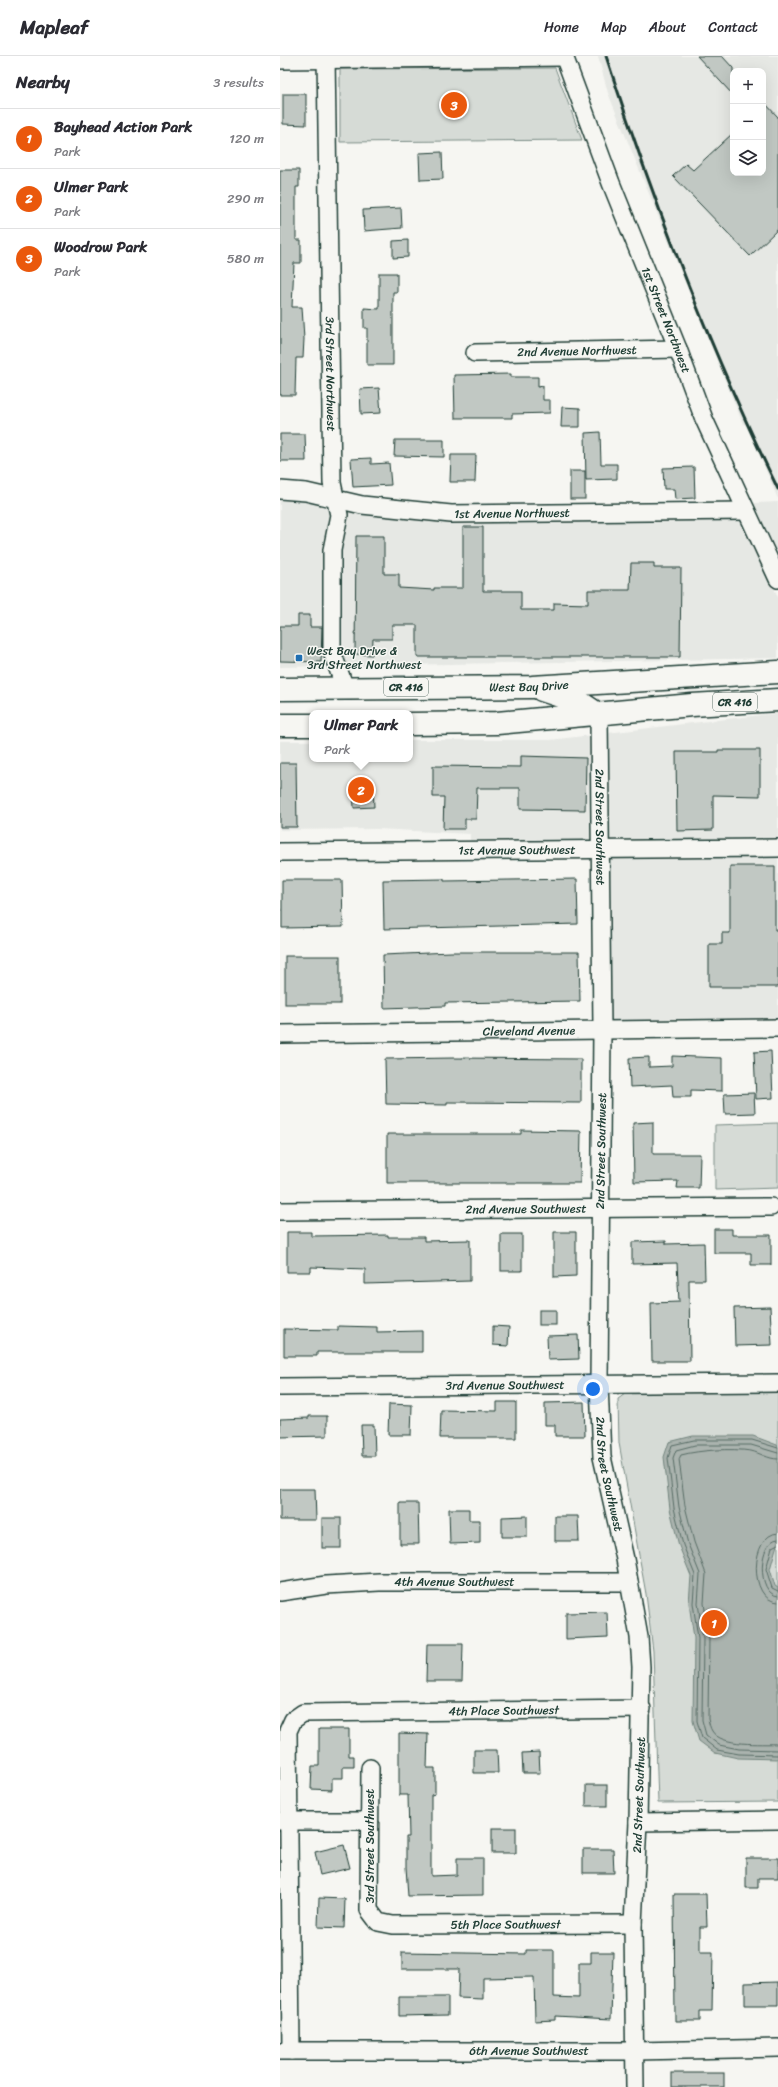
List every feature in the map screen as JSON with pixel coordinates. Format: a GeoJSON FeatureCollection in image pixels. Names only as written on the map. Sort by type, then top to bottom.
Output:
{"type":"FeatureCollection","features":[{"type":"Feature","properties":{"kind":"main road","name":"West Bay Drive"},"geometry":{"type":"LineString","coordinates":[[280,689],[532,687],[706,675],[778,672]]}},
{"type":"Feature","properties":{"kind":"main road"},"geometry":{"type":"LineString","coordinates":[[532,687],[581,703],[599,715],[621,694],[681,688],[706,675]]}},
{"type":"Feature","properties":{"kind":"main road"},"geometry":{"type":"LineString","coordinates":[[692,705],[717,693],[778,689]]}},
{"type":"Feature","properties":{"kind":"main road","name":"CR 416"},"geometry":{"type":"LineString","coordinates":[[413,724],[497,723],[599,715],[692,705],[778,700]]}},
{"type":"Feature","properties":{"kind":"main road"},"geometry":{"type":"LineString","coordinates":[[280,725],[309,725]]}},
{"type":"Feature","properties":{"kind":"street"},"geometry":{"type":"LineString","coordinates":[[280,60],[326,58],[564,57]]}},
{"type":"Feature","properties":{"kind":"street","name":"1st Street Northwest"},"geometry":{"type":"LineString","coordinates":[[564,57],[611,183],[678,349],[704,419],[778,579]]}},
{"type":"Feature","properties":{"kind":"street","name":"3rd Street Northwest"},"geometry":{"type":"LineString","coordinates":[[326,58],[332,483],[339,515],[332,550],[332,652],[345,688]]}},
{"type":"Feature","properties":{"kind":"street","name":"2nd Avenue Northwest"},"geometry":{"type":"LineString","coordinates":[[475,353],[678,349]]}},
{"type":"Feature","properties":{"kind":"street","name":"1st Avenue Northwest"},"geometry":{"type":"LineString","coordinates":[[280,490],[306,492],[335,500],[362,505],[452,514],[746,511]]}},
{"type":"Feature","properties":{"kind":"street","name":"2nd Street Southwest"},"geometry":{"type":"LineString","coordinates":[[599,715],[602,1029],[599,1384],[602,1457],[629,1582],[639,1637],[642,1709],[633,1924],[636,2051],[635,2087]]}},
{"type":"Feature","properties":{"kind":"street","name":"1st Avenue Southwest"},"geometry":{"type":"LineString","coordinates":[[280,852],[778,848]]}},
{"type":"Feature","properties":{"kind":"street","name":"Cleveland Avenue"},"geometry":{"type":"LineString","coordinates":[[280,1034],[778,1028]]}},
{"type":"Feature","properties":{"kind":"street","name":"2nd Avenue Southwest"},"geometry":{"type":"LineString","coordinates":[[280,1211],[771,1207]]}},
{"type":"Feature","properties":{"kind":"street","name":"3rd Avenue Southwest"},"geometry":{"type":"LineString","coordinates":[[280,1386],[778,1383]]}},
{"type":"Feature","properties":{"kind":"street","name":"4th Avenue Southwest"},"geometry":{"type":"LineString","coordinates":[[280,1592],[326,1585],[380,1582],[629,1582]]}},
{"type":"Feature","properties":{"kind":"street","name":"4th Place Southwest"},"geometry":{"type":"LineString","coordinates":[[285,2051],[285,1821],[288,1731],[293,1720],[303,1713],[642,1709]]}},
{"type":"Feature","properties":{"kind":"street","name":"3rd Street Southwest"},"geometry":{"type":"LineString","coordinates":[[370,1768],[369,1910],[378,1922]]}},
{"type":"Feature","properties":{"kind":"street"},"geometry":{"type":"LineString","coordinates":[[638,1822],[778,1820]]}},
{"type":"Feature","properties":{"kind":"street"},"geometry":{"type":"LineString","coordinates":[[285,1821],[369,1821]]}},
{"type":"Feature","properties":{"kind":"street","name":"5th Place Southwest"},"geometry":{"type":"LineString","coordinates":[[378,1922],[393,1925],[633,1924]]}},
{"type":"Feature","properties":{"kind":"street","name":"6th Avenue Southwest"},"geometry":{"type":"LineString","coordinates":[[285,2051],[636,2051],[778,2048]]}},
{"type":"Feature","properties":{"kind":"shaded area"},"geometry":{"type":"Polygon","coordinates":[[[598,56],[778,56],[778,499],[747,425],[743,424],[608,93],[598,56]]]}},
{"type":"Feature","properties":{"kind":"shaded area"},"geometry":{"type":"Polygon","coordinates":[[[555,68],[582,140],[340,142],[340,69],[555,68]]]}},
{"type":"Feature","properties":{"kind":"shaded area"},"geometry":{"type":"Polygon","coordinates":[[[280,498],[304,500],[328,507],[331,515],[329,666],[280,667],[280,498]]]}},
{"type":"Feature","properties":{"kind":"shaded area"},"geometry":{"type":"Polygon","coordinates":[[[778,502],[778,560],[754,509],[754,503],[778,502]]]}},
{"type":"Feature","properties":{"kind":"shaded area"},"geometry":{"type":"Polygon","coordinates":[[[346,510],[362,514],[452,523],[741,519],[778,597],[778,658],[345,666],[340,651],[339,551],[346,510]]]}},
{"type":"Feature","properties":{"kind":"shaded area"},"geometry":{"type":"Polygon","coordinates":[[[778,713],[778,839],[608,840],[607,733],[778,713]]]}},
{"type":"Feature","properties":{"kind":"shaded area"},"geometry":{"type":"Polygon","coordinates":[[[592,735],[593,840],[470,842],[470,834],[378,829],[280,830],[280,741],[309,741],[309,762],[413,762],[413,740],[550,740],[592,735]]]}},
{"type":"Feature","properties":{"kind":"shaded area"},"geometry":{"type":"Polygon","coordinates":[[[778,857],[778,1018],[610,1020],[608,858],[778,857]]]}},
{"type":"Feature","properties":{"kind":"shaded area"},"geometry":{"type":"Polygon","coordinates":[[[778,1123],[778,1188],[715,1190],[715,1125],[778,1123]]]}},
{"type":"Feature","properties":{"kind":"shaded area"},"geometry":{"type":"Polygon","coordinates":[[[778,1388],[778,1802],[658,1803],[653,1651],[646,1594],[619,1443],[618,1399],[632,1389],[778,1388]]]}},
{"type":"Feature","properties":{"kind":"water"},"geometry":{"type":"Polygon","coordinates":[[[693,1436],[753,1436],[777,1445],[778,1447],[778,1541],[770,1569],[775,1586],[778,1588],[778,1759],[738,1758],[715,1753],[699,1741],[693,1721],[694,1638],[689,1603],[691,1576],[679,1546],[670,1509],[664,1457],[669,1442],[693,1436]]]}},
{"type":"Feature","properties":{"kind":"building"},"geometry":{"type":"Polygon","coordinates":[[[697,56],[722,56],[733,68],[730,68],[730,92],[697,56]]]}},
{"type":"Feature","properties":{"kind":"building"},"geometry":{"type":"Polygon","coordinates":[[[283,94],[306,94],[306,125],[283,124],[283,94]]]}},
{"type":"Feature","properties":{"kind":"building"},"geometry":{"type":"Polygon","coordinates":[[[766,104],[778,117],[778,229],[750,256],[673,176],[686,164],[693,170],[730,136],[730,176],[766,176],[766,104]]]}},
{"type":"Feature","properties":{"kind":"building"},"geometry":{"type":"Polygon","coordinates":[[[442,152],[443,179],[420,180],[419,153],[442,152]]]}},
{"type":"Feature","properties":{"kind":"building"},"geometry":{"type":"Polygon","coordinates":[[[280,170],[299,170],[299,187],[296,187],[296,240],[301,240],[301,263],[294,263],[292,307],[302,307],[304,339],[303,358],[296,358],[295,395],[280,395],[280,170]]]}},
{"type":"Feature","properties":{"kind":"building"},"geometry":{"type":"Polygon","coordinates":[[[401,208],[402,228],[364,231],[363,210],[401,208]]]}},
{"type":"Feature","properties":{"kind":"building"},"geometry":{"type":"Polygon","coordinates":[[[408,240],[408,257],[393,258],[393,241],[408,240]]]}},
{"type":"Feature","properties":{"kind":"building"},"geometry":{"type":"Polygon","coordinates":[[[379,273],[397,273],[397,292],[393,292],[393,365],[367,365],[367,328],[364,328],[364,308],[379,309],[379,273]]]}},
{"type":"Feature","properties":{"kind":"building"},"geometry":{"type":"Polygon","coordinates":[[[511,374],[511,377],[538,377],[538,387],[543,386],[543,400],[550,400],[550,413],[512,414],[512,418],[455,418],[454,375],[511,374]]]}},
{"type":"Feature","properties":{"kind":"building"},"geometry":{"type":"Polygon","coordinates":[[[379,388],[381,413],[361,414],[360,389],[379,388]]]}},
{"type":"Feature","properties":{"kind":"building"},"geometry":{"type":"Polygon","coordinates":[[[562,407],[580,408],[580,427],[561,427],[562,407]]]}},
{"type":"Feature","properties":{"kind":"building"},"geometry":{"type":"Polygon","coordinates":[[[600,432],[601,464],[617,464],[617,479],[586,480],[585,433],[600,432]]]}},
{"type":"Feature","properties":{"kind":"building"},"geometry":{"type":"Polygon","coordinates":[[[280,434],[305,434],[306,461],[280,461],[280,434]]]}},
{"type":"Feature","properties":{"kind":"building"},"geometry":{"type":"Polygon","coordinates":[[[395,440],[444,440],[444,457],[394,456],[395,440]]]}},
{"type":"Feature","properties":{"kind":"building"},"geometry":{"type":"Polygon","coordinates":[[[451,455],[476,455],[475,482],[450,482],[451,455]]]}},
{"type":"Feature","properties":{"kind":"building"},"geometry":{"type":"Polygon","coordinates":[[[371,458],[371,464],[389,463],[391,485],[353,487],[351,459],[371,458]]]}},
{"type":"Feature","properties":{"kind":"building"},"geometry":{"type":"Polygon","coordinates":[[[694,467],[695,498],[675,499],[674,489],[664,489],[663,468],[694,467]]]}},
{"type":"Feature","properties":{"kind":"building"},"geometry":{"type":"Polygon","coordinates":[[[570,471],[585,471],[585,499],[570,499],[570,471]]]}},
{"type":"Feature","properties":{"kind":"building"},"geometry":{"type":"Polygon","coordinates":[[[463,527],[483,527],[483,591],[521,591],[521,610],[554,610],[554,603],[588,604],[588,590],[630,590],[631,563],[654,563],[654,568],[681,568],[680,657],[417,657],[417,625],[392,625],[392,639],[373,639],[372,655],[355,654],[356,536],[384,536],[384,574],[399,574],[399,588],[434,590],[434,588],[463,588],[463,527]]]}},
{"type":"Feature","properties":{"kind":"building"},"geometry":{"type":"Polygon","coordinates":[[[298,615],[310,615],[310,627],[322,627],[321,662],[280,661],[280,626],[298,626],[298,615]]]}},
{"type":"Feature","properties":{"kind":"building"},"geometry":{"type":"Polygon","coordinates":[[[718,750],[760,750],[760,796],[713,795],[713,830],[677,831],[676,752],[718,752],[718,750]]]}},
{"type":"Feature","properties":{"kind":"building"},"geometry":{"type":"Polygon","coordinates":[[[521,756],[586,758],[585,810],[520,809],[520,788],[477,788],[476,819],[465,819],[465,829],[443,829],[444,797],[433,797],[433,766],[521,767],[521,756]]]}},
{"type":"Feature","properties":{"kind":"building"},"geometry":{"type":"Polygon","coordinates":[[[280,763],[296,763],[297,827],[280,827],[280,763]]]}},
{"type":"Feature","properties":{"kind":"building"},"geometry":{"type":"Polygon","coordinates":[[[373,787],[374,807],[354,808],[353,788],[373,787]]]}},
{"type":"Feature","properties":{"kind":"building"},"geometry":{"type":"Polygon","coordinates":[[[730,866],[775,866],[775,930],[778,930],[778,987],[709,987],[709,944],[722,944],[722,933],[730,933],[730,866]]]}},
{"type":"Feature","properties":{"kind":"building"},"geometry":{"type":"Polygon","coordinates":[[[444,879],[444,881],[577,879],[578,924],[384,929],[383,880],[444,879]]]}},
{"type":"Feature","properties":{"kind":"building"},"geometry":{"type":"Polygon","coordinates":[[[282,880],[342,880],[343,927],[282,928],[282,880]]]}},
{"type":"Feature","properties":{"kind":"building"},"geometry":{"type":"Polygon","coordinates":[[[451,952],[579,952],[580,1001],[445,1003],[445,1006],[384,1008],[383,955],[451,952]]]}},
{"type":"Feature","properties":{"kind":"building"},"geometry":{"type":"Polygon","coordinates":[[[285,956],[340,956],[340,1004],[285,1004],[285,956]]]}},
{"type":"Feature","properties":{"kind":"building"},"geometry":{"type":"Polygon","coordinates":[[[771,1051],[773,1098],[756,1099],[754,1052],[771,1051]]]}},
{"type":"Feature","properties":{"kind":"building"},"geometry":{"type":"Polygon","coordinates":[[[672,1056],[722,1058],[722,1091],[691,1090],[691,1097],[673,1097],[672,1085],[630,1087],[629,1058],[649,1057],[649,1067],[672,1066],[672,1056]]]}},
{"type":"Feature","properties":{"kind":"building"},"geometry":{"type":"Polygon","coordinates":[[[385,1059],[581,1059],[581,1103],[447,1102],[447,1105],[386,1104],[385,1059]]]}},
{"type":"Feature","properties":{"kind":"building"},"geometry":{"type":"Polygon","coordinates":[[[754,1093],[755,1113],[725,1114],[724,1094],[754,1093]]]}},
{"type":"Feature","properties":{"kind":"building"},"geometry":{"type":"Polygon","coordinates":[[[653,1122],[653,1154],[700,1154],[699,1188],[677,1188],[678,1181],[634,1182],[633,1123],[653,1122]]]}},
{"type":"Feature","properties":{"kind":"building"},"geometry":{"type":"Polygon","coordinates":[[[521,1130],[581,1131],[580,1183],[387,1183],[387,1134],[521,1134],[521,1130]]]}},
{"type":"Feature","properties":{"kind":"building"},"geometry":{"type":"Polygon","coordinates":[[[714,1229],[732,1229],[732,1235],[771,1235],[771,1265],[751,1265],[751,1253],[714,1253],[714,1229]]]}},
{"type":"Feature","properties":{"kind":"building"},"geometry":{"type":"Polygon","coordinates":[[[287,1232],[311,1232],[311,1236],[388,1235],[388,1237],[424,1237],[424,1241],[470,1240],[470,1281],[365,1284],[365,1269],[311,1267],[311,1272],[287,1272],[287,1232]]]}},
{"type":"Feature","properties":{"kind":"building"},"geometry":{"type":"Polygon","coordinates":[[[554,1232],[576,1232],[576,1276],[554,1277],[554,1232]]]}},
{"type":"Feature","properties":{"kind":"building"},"geometry":{"type":"Polygon","coordinates":[[[501,1234],[522,1234],[522,1271],[501,1271],[501,1234]]]}},
{"type":"Feature","properties":{"kind":"building"},"geometry":{"type":"Polygon","coordinates":[[[666,1241],[666,1244],[704,1243],[705,1280],[689,1280],[690,1361],[652,1361],[651,1303],[679,1302],[677,1263],[632,1264],[632,1242],[666,1241]]]}},
{"type":"Feature","properties":{"kind":"building"},"geometry":{"type":"Polygon","coordinates":[[[770,1307],[772,1345],[735,1346],[734,1308],[770,1307]]]}},
{"type":"Feature","properties":{"kind":"building"},"geometry":{"type":"Polygon","coordinates":[[[539,1310],[556,1310],[556,1325],[539,1325],[539,1310]]]}},
{"type":"Feature","properties":{"kind":"building"},"geometry":{"type":"Polygon","coordinates":[[[338,1326],[377,1327],[377,1332],[422,1331],[422,1352],[317,1352],[317,1356],[284,1356],[284,1329],[338,1330],[338,1326]]]}},
{"type":"Feature","properties":{"kind":"building"},"geometry":{"type":"Polygon","coordinates":[[[493,1326],[509,1327],[508,1346],[493,1345],[493,1326]]]}},
{"type":"Feature","properties":{"kind":"building"},"geometry":{"type":"Polygon","coordinates":[[[578,1335],[579,1359],[548,1360],[547,1336],[578,1335]]]}},
{"type":"Feature","properties":{"kind":"building"},"geometry":{"type":"Polygon","coordinates":[[[497,1402],[516,1402],[516,1438],[440,1438],[441,1410],[497,1411],[497,1402]]]}},
{"type":"Feature","properties":{"kind":"building"},"geometry":{"type":"Polygon","coordinates":[[[584,1402],[585,1436],[555,1436],[555,1425],[545,1425],[545,1403],[584,1402]]]}},
{"type":"Feature","properties":{"kind":"building"},"geometry":{"type":"Polygon","coordinates":[[[389,1404],[412,1405],[411,1435],[388,1435],[389,1404]]]}},
{"type":"Feature","properties":{"kind":"building"},"geometry":{"type":"Polygon","coordinates":[[[309,1416],[327,1416],[327,1436],[280,1437],[280,1419],[309,1418],[309,1416]]]}},
{"type":"Feature","properties":{"kind":"building"},"geometry":{"type":"Polygon","coordinates":[[[361,1425],[374,1425],[375,1456],[362,1456],[361,1425]]]}},
{"type":"Feature","properties":{"kind":"building"},"geometry":{"type":"Polygon","coordinates":[[[280,1489],[315,1489],[316,1520],[280,1520],[280,1489]]]}},
{"type":"Feature","properties":{"kind":"building"},"geometry":{"type":"Polygon","coordinates":[[[400,1503],[418,1503],[419,1544],[400,1544],[400,1503]]]}},
{"type":"Feature","properties":{"kind":"building"},"geometry":{"type":"Polygon","coordinates":[[[449,1509],[469,1509],[469,1520],[480,1520],[480,1543],[450,1544],[449,1509]]]}},
{"type":"Feature","properties":{"kind":"building"},"geometry":{"type":"Polygon","coordinates":[[[527,1516],[527,1537],[502,1537],[502,1517],[527,1516]]]}},
{"type":"Feature","properties":{"kind":"building"},"geometry":{"type":"Polygon","coordinates":[[[555,1516],[578,1516],[579,1541],[555,1541],[555,1516]]]}},
{"type":"Feature","properties":{"kind":"building"},"geometry":{"type":"Polygon","coordinates":[[[322,1518],[341,1518],[341,1548],[322,1548],[322,1518]]]}},
{"type":"Feature","properties":{"kind":"building"},"geometry":{"type":"Polygon","coordinates":[[[607,1612],[608,1637],[566,1639],[566,1613],[607,1612]]]}},
{"type":"Feature","properties":{"kind":"building"},"geometry":{"type":"Polygon","coordinates":[[[427,1644],[463,1644],[462,1681],[426,1681],[427,1644]]]}},
{"type":"Feature","properties":{"kind":"building"},"geometry":{"type":"Polygon","coordinates":[[[319,1729],[349,1729],[349,1756],[354,1756],[354,1767],[343,1767],[343,1778],[332,1778],[332,1790],[311,1789],[312,1766],[319,1766],[319,1729]]]}},
{"type":"Feature","properties":{"kind":"building"},"geometry":{"type":"Polygon","coordinates":[[[399,1733],[428,1734],[427,1768],[435,1768],[435,1794],[431,1795],[431,1876],[457,1875],[457,1858],[483,1858],[483,1895],[408,1896],[406,1837],[409,1837],[408,1795],[399,1795],[399,1733]]]}},
{"type":"Feature","properties":{"kind":"building"},"geometry":{"type":"Polygon","coordinates":[[[474,1750],[497,1750],[498,1773],[474,1773],[474,1750]]]}},
{"type":"Feature","properties":{"kind":"building"},"geometry":{"type":"Polygon","coordinates":[[[539,1752],[540,1773],[523,1773],[522,1753],[539,1752]]]}},
{"type":"Feature","properties":{"kind":"building"},"geometry":{"type":"Polygon","coordinates":[[[586,1785],[607,1785],[607,1806],[586,1806],[586,1785]]]}},
{"type":"Feature","properties":{"kind":"building"},"geometry":{"type":"Polygon","coordinates":[[[492,1828],[516,1828],[516,1853],[492,1853],[492,1828]]]}},
{"type":"Feature","properties":{"kind":"building"},"geometry":{"type":"Polygon","coordinates":[[[344,1845],[350,1868],[320,1875],[315,1852],[344,1845]]]}},
{"type":"Feature","properties":{"kind":"building"},"geometry":{"type":"Polygon","coordinates":[[[583,1849],[613,1849],[614,1873],[583,1873],[583,1849]]]}},
{"type":"Feature","properties":{"kind":"building"},"geometry":{"type":"Polygon","coordinates":[[[746,1858],[778,1858],[778,1878],[758,1878],[758,1888],[746,1888],[746,1858]]]}},
{"type":"Feature","properties":{"kind":"building"},"geometry":{"type":"Polygon","coordinates":[[[674,1894],[706,1894],[707,1927],[700,1927],[700,1952],[713,1952],[712,2011],[700,2011],[700,2021],[675,2021],[674,1894]]]}},
{"type":"Feature","properties":{"kind":"building"},"geometry":{"type":"Polygon","coordinates":[[[319,1898],[345,1899],[344,1928],[318,1927],[319,1898]]]}},
{"type":"Feature","properties":{"kind":"building"},"geometry":{"type":"Polygon","coordinates":[[[526,1950],[554,1950],[554,1997],[579,1998],[579,1963],[591,1963],[591,1952],[613,1952],[611,2019],[555,2016],[555,2020],[535,2021],[534,1977],[483,1978],[483,1999],[458,1998],[459,1969],[402,1969],[402,1952],[526,1954],[526,1950]]]}},
{"type":"Feature","properties":{"kind":"building"},"geometry":{"type":"Polygon","coordinates":[[[778,1982],[778,2005],[745,2005],[745,1983],[778,1982]]]}},
{"type":"Feature","properties":{"kind":"building"},"geometry":{"type":"Polygon","coordinates":[[[399,1997],[448,1997],[448,2015],[399,2016],[399,1997]]]}},
{"type":"Feature","properties":{"kind":"building"},"geometry":{"type":"Polygon","coordinates":[[[672,2073],[724,2073],[724,2087],[672,2087],[672,2073]]]}},
{"type":"Feature","properties":{"kind":"railway"},"geometry":{"type":"LineString","coordinates":[[606,56],[624,111],[684,276],[729,383],[778,489]]}},
{"type":"Feature","properties":{"kind":"place","name":"Woodrow Park"},"geometry":{"type":"Point","coordinates":[454,105]}},
{"type":"Feature","properties":{"kind":"place","name":"West Bay Drive & 3rd Street Northwest"},"geometry":{"type":"Point","coordinates":[299,658]}},
{"type":"Feature","properties":{"kind":"place","name":"Ulmer Park"},"geometry":{"type":"Point","coordinates":[361,790]}},
{"type":"Feature","properties":{"kind":"place","name":"Bayhead Action Park"},"geometry":{"type":"Point","coordinates":[714,1623]}}]}
